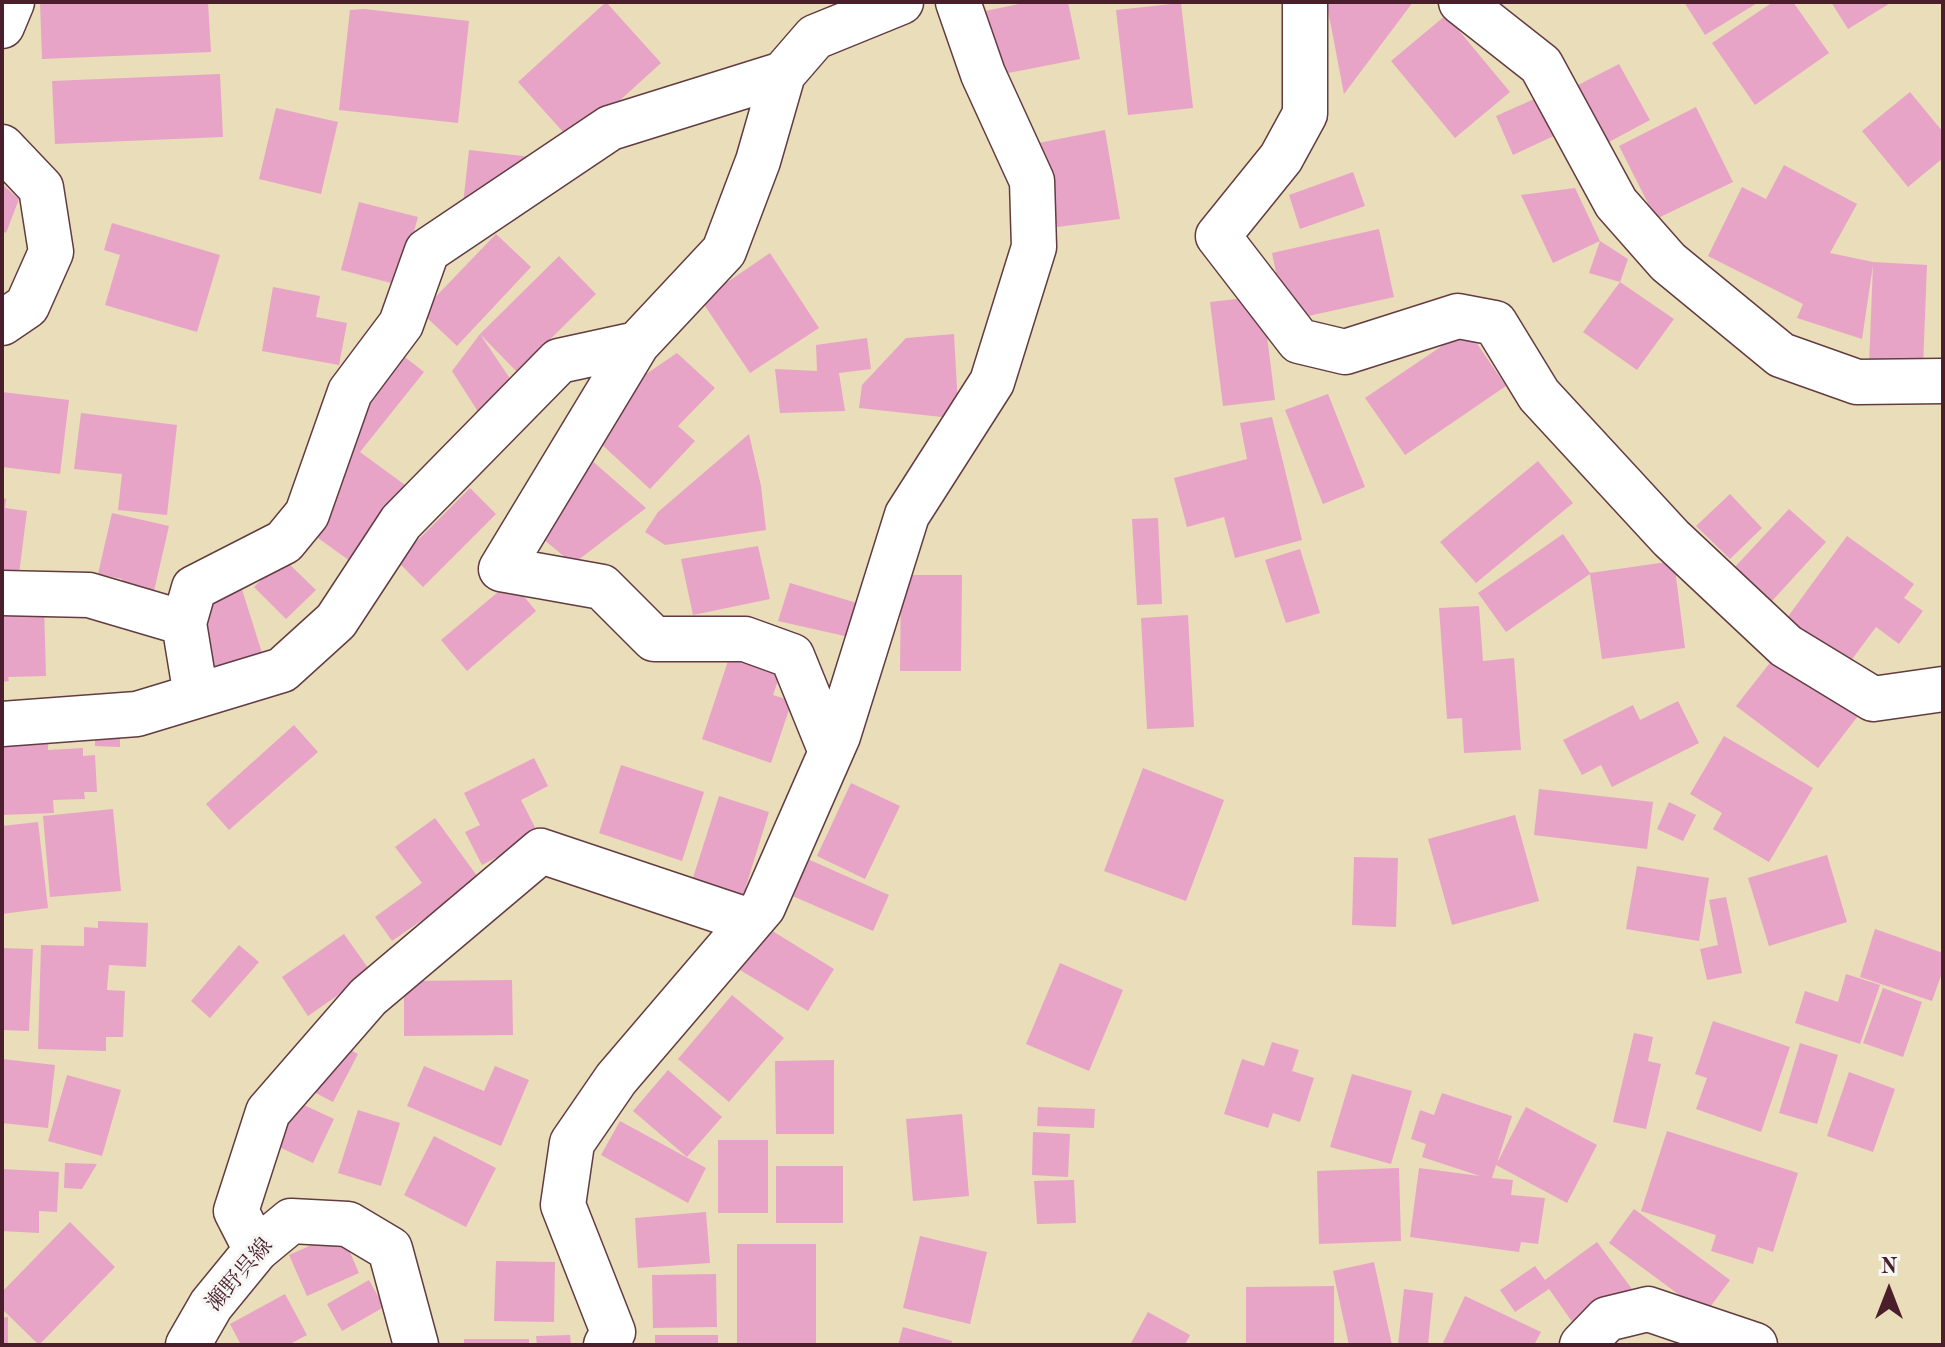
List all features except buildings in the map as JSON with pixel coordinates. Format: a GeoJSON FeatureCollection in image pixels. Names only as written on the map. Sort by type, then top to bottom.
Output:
{"type":"FeatureCollection","features":[{"type":"Feature","properties":{"kind":"street"},"geometry":{"type":"LineString","coordinates":[[2,26],[12,2]]}},
{"type":"Feature","properties":{"kind":"street"},"geometry":{"type":"LineString","coordinates":[[831,752],[792,656],[745,639],[654,639],[602,587],[501,569],[637,344],[724,251],[758,161],[783,74],[815,37],[901,2]]}},
{"type":"Feature","properties":{"kind":"street"},"geometry":{"type":"LineString","coordinates":[[606,1345],[613,1332],[563,1205],[572,1143],[616,1079],[763,907],[831,752],[907,515],[992,382],[1034,247],[1032,181],[983,74],[958,2]]}},
{"type":"Feature","properties":{"kind":"street"},"geometry":{"type":"LineString","coordinates":[[1305,2],[1305,114],[1281,158],[1218,236],[1299,341],[1345,352],[1458,316],[1495,323],[1539,395],[1671,538],[1786,646],[1873,699],[1943,689]]}},
{"type":"Feature","properties":{"kind":"street"},"geometry":{"type":"LineString","coordinates":[[1461,2],[1541,65],[1616,203],[1668,262],[1781,355],[1857,382],[1943,381]]}},
{"type":"Feature","properties":{"kind":"street"},"geometry":{"type":"LineString","coordinates":[[196,696],[184,623],[194,588],[284,542],[307,514],[350,392],[401,324],[427,251],[610,128],[783,74]]}},
{"type":"Feature","properties":{"kind":"street"},"geometry":{"type":"LineString","coordinates":[[2,147],[41,188],[51,252],[27,306],[2,323]]}},
{"type":"Feature","properties":{"kind":"street"},"geometry":{"type":"LineString","coordinates":[[2,724],[137,714],[282,670],[336,621],[401,522],[559,361],[637,344]]}},
{"type":"Feature","properties":{"kind":"street"},"geometry":{"type":"LineString","coordinates":[[2,593],[89,595],[184,623]]}},
{"type":"Feature","properties":{"kind":"street"},"geometry":{"type":"LineString","coordinates":[[256,1250],[236,1211],[268,1112],[368,997],[541,851],[750,921]]}},
{"type":"Feature","properties":{"kind":"street","name":"瀬野呉線"},"geometry":{"type":"LineString","coordinates":[[188,1345],[211,1305],[256,1250],[291,1221],[348,1224],[390,1249],[416,1345]]}},
{"type":"Feature","properties":{"kind":"street"},"geometry":{"type":"LineString","coordinates":[[1582,1345],[1607,1319],[1648,1309],[1755,1345]]}}]}
